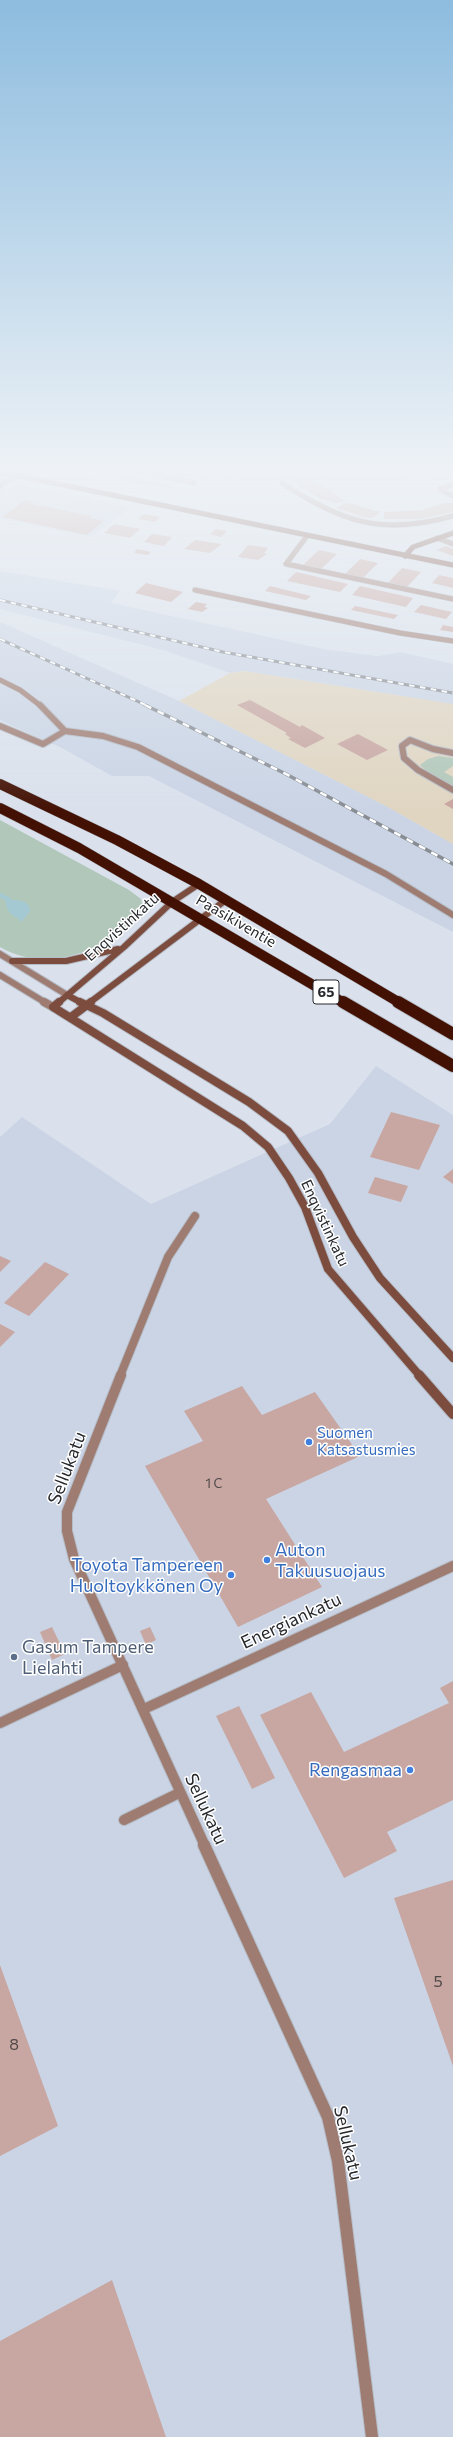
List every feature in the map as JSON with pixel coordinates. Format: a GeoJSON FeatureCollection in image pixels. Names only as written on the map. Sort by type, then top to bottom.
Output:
{"type":"FeatureCollection","features":[{"type":"Feature","properties":{"kind":"highway","name":"Paasikiventie"},"geometry":{"type":"LineString","coordinates":[[0,784],[117,840],[227,899],[453,1034]]}},
{"type":"Feature","properties":{"kind":"highway","name":"Paasikiventie"},"geometry":{"type":"LineString","coordinates":[[0,808],[79,848],[453,1066]]}},
{"type":"Feature","properties":{"kind":"main road","name":"Enqvistinkatu"},"geometry":{"type":"LineString","coordinates":[[199,884],[172,902],[124,947],[53,1007],[243,1126],[268,1147],[305,1207],[328,1269],[453,1414]]}},
{"type":"Feature","properties":{"kind":"main road"},"geometry":{"type":"LineString","coordinates":[[71,1017],[199,918],[227,899]]}},
{"type":"Feature","properties":{"kind":"main road"},"geometry":{"type":"LineString","coordinates":[[12,961],[52,964],[87,960],[124,947]]}},
{"type":"Feature","properties":{"kind":"main road","name":"Enqvistinkatu"},"geometry":{"type":"LineString","coordinates":[[67,995],[250,1102],[288,1131],[318,1173],[353,1237],[380,1278],[453,1358]]}},
{"type":"Feature","properties":{"kind":"street"},"geometry":{"type":"LineString","coordinates":[[378,584],[453,600]]}},
{"type":"Feature","properties":{"kind":"street"},"geometry":{"type":"LineString","coordinates":[[195,590],[400,633],[453,641]]}},
{"type":"Feature","properties":{"kind":"street"},"geometry":{"type":"LineString","coordinates":[[0,680],[20,689],[40,703],[65,732]]}},
{"type":"Feature","properties":{"kind":"street"},"geometry":{"type":"LineString","coordinates":[[0,726],[43,744],[65,732],[103,736],[138,747],[386,874],[453,915]]}},
{"type":"Feature","properties":{"kind":"street"},"geometry":{"type":"LineString","coordinates":[[453,753],[433,749],[410,740],[402,746],[404,758],[418,770],[453,790]]}},
{"type":"Feature","properties":{"kind":"street"},"geometry":{"type":"LineString","coordinates":[[0,954],[67,995]]}},
{"type":"Feature","properties":{"kind":"street"},"geometry":{"type":"LineString","coordinates":[[0,975],[53,1007]]}},
{"type":"Feature","properties":{"kind":"street","name":"Sellukatu"},"geometry":{"type":"LineString","coordinates":[[195,1216],[184,1228],[172,1250],[67,1512],[67,1532],[74,1559],[144,1709],[179,1793],[328,2117],[338,2161],[372,2437]]}},
{"type":"Feature","properties":{"kind":"street","name":"Energiankatu"},"geometry":{"type":"LineString","coordinates":[[144,1709],[453,1566]]}},
{"type":"Feature","properties":{"kind":"street"},"geometry":{"type":"LineString","coordinates":[[0,1723],[123,1665]]}},
{"type":"Feature","properties":{"kind":"street"},"geometry":{"type":"LineString","coordinates":[[124,1820],[179,1793]]}},
{"type":"Feature","properties":{"kind":"shaded area"},"geometry":{"type":"Polygon","coordinates":[[[0,584],[76,584],[120,591],[111,603],[324,649],[377,656],[401,652],[453,664],[453,704],[244,671],[230,673],[163,650],[0,609],[0,584]]]}},
{"type":"Feature","properties":{"kind":"shaded area"},"geometry":{"type":"Polygon","coordinates":[[[0,622],[179,701],[386,806],[453,844],[453,932],[149,776],[112,776],[62,748],[0,720],[0,622]]]}},
{"type":"Feature","properties":{"kind":"shaded area"},"geometry":{"type":"Polygon","coordinates":[[[244,671],[453,704],[453,844],[386,806],[179,701],[230,673],[244,671]]]}},
{"type":"Feature","properties":{"kind":"shaded area"},"geometry":{"type":"Polygon","coordinates":[[[6,901],[21,901],[28,905],[30,911],[24,919],[17,918],[11,914],[7,908],[6,901]]]}},
{"type":"Feature","properties":{"kind":"shaded area"},"geometry":{"type":"Polygon","coordinates":[[[376,1066],[453,1115],[453,2437],[0,2437],[0,1137],[22,1117],[151,1204],[330,1124],[376,1066]]]}},
{"type":"Feature","properties":{"kind":"green space"},"geometry":{"type":"Polygon","coordinates":[[[438,756],[453,758],[453,766],[444,772],[453,777],[453,787],[429,773],[420,765],[428,759],[438,756]]]}},
{"type":"Feature","properties":{"kind":"green space"},"geometry":{"type":"Polygon","coordinates":[[[0,820],[129,890],[141,899],[143,908],[131,923],[115,936],[98,946],[78,954],[58,958],[38,959],[18,955],[0,947],[0,820]]]}},
{"type":"Feature","properties":{"kind":"building"},"geometry":{"type":"Polygon","coordinates":[[[145,584],[183,592],[171,602],[135,593],[145,584]]]}},
{"type":"Feature","properties":{"kind":"building"},"geometry":{"type":"Polygon","coordinates":[[[300,584],[348,584],[340,592],[300,584]]]}},
{"type":"Feature","properties":{"kind":"building"},"geometry":{"type":"Polygon","coordinates":[[[387,584],[410,584],[406,588],[387,584]]]}},
{"type":"Feature","properties":{"kind":"building"},"geometry":{"type":"Polygon","coordinates":[[[435,584],[453,584],[453,588],[435,584]]]}},
{"type":"Feature","properties":{"kind":"building"},"geometry":{"type":"Polygon","coordinates":[[[270,586],[311,596],[306,600],[265,591],[270,586]]]}},
{"type":"Feature","properties":{"kind":"building"},"geometry":{"type":"Polygon","coordinates":[[[360,586],[413,598],[406,607],[352,595],[360,586]]]}},
{"type":"Feature","properties":{"kind":"building"},"geometry":{"type":"Polygon","coordinates":[[[196,602],[207,604],[204,607],[208,608],[202,612],[188,609],[196,602]]]}},
{"type":"Feature","properties":{"kind":"building"},"geometry":{"type":"Polygon","coordinates":[[[421,605],[452,612],[446,619],[414,612],[421,605]]]}},
{"type":"Feature","properties":{"kind":"building"},"geometry":{"type":"Polygon","coordinates":[[[355,606],[398,615],[394,619],[351,610],[355,606]]]}},
{"type":"Feature","properties":{"kind":"building"},"geometry":{"type":"Polygon","coordinates":[[[443,625],[453,627],[453,632],[440,630],[443,625]]]}},
{"type":"Feature","properties":{"kind":"building"},"geometry":{"type":"Polygon","coordinates":[[[250,700],[300,727],[302,725],[325,738],[305,748],[288,739],[291,738],[285,734],[287,733],[237,705],[250,700]]]}},
{"type":"Feature","properties":{"kind":"building"},"geometry":{"type":"Polygon","coordinates":[[[358,734],[388,750],[367,760],[337,744],[358,734]]]}},
{"type":"Feature","properties":{"kind":"building"},"geometry":{"type":"Polygon","coordinates":[[[453,799],[453,809],[444,804],[453,799]]]}},
{"type":"Feature","properties":{"kind":"building"},"geometry":{"type":"Polygon","coordinates":[[[391,1112],[440,1125],[419,1170],[370,1157],[391,1112]]]}},
{"type":"Feature","properties":{"kind":"building"},"geometry":{"type":"Polygon","coordinates":[[[453,1169],[453,1184],[443,1177],[453,1169]]]}},
{"type":"Feature","properties":{"kind":"building"},"geometry":{"type":"Polygon","coordinates":[[[375,1177],[408,1186],[401,1202],[368,1193],[375,1177]]]}},
{"type":"Feature","properties":{"kind":"building"},"geometry":{"type":"Polygon","coordinates":[[[0,1256],[11,1261],[0,1272],[0,1256]]]}},
{"type":"Feature","properties":{"kind":"building"},"geometry":{"type":"Polygon","coordinates":[[[45,1262],[69,1274],[29,1316],[4,1303],[45,1262]]]}},
{"type":"Feature","properties":{"kind":"building"},"geometry":{"type":"Polygon","coordinates":[[[0,1324],[15,1332],[0,1347],[0,1324]]]}},
{"type":"Feature","properties":{"kind":"building"},"geometry":{"type":"Polygon","coordinates":[[[242,1386],[262,1415],[315,1392],[360,1456],[266,1499],[322,1587],[238,1627],[145,1466],[203,1441],[184,1411],[242,1386]]]}},
{"type":"Feature","properties":{"kind":"building"},"geometry":{"type":"Polygon","coordinates":[[[52,1627],[65,1654],[52,1660],[40,1632],[52,1627]]]}},
{"type":"Feature","properties":{"kind":"building"},"geometry":{"type":"Polygon","coordinates":[[[150,1627],[156,1640],[146,1645],[140,1631],[150,1627]]]}},
{"type":"Feature","properties":{"kind":"building"},"geometry":{"type":"Polygon","coordinates":[[[453,1681],[453,1800],[387,1832],[397,1851],[344,1878],[260,1715],[311,1692],[344,1752],[449,1703],[440,1688],[453,1681]]]}},
{"type":"Feature","properties":{"kind":"building"},"geometry":{"type":"Polygon","coordinates":[[[239,1706],[275,1778],[252,1789],[216,1716],[239,1706]]]}},
{"type":"Feature","properties":{"kind":"building"},"geometry":{"type":"Polygon","coordinates":[[[453,1880],[453,2066],[394,1898],[453,1880]]]}},
{"type":"Feature","properties":{"kind":"building"},"geometry":{"type":"Polygon","coordinates":[[[0,1965],[58,2126],[0,2156],[0,1965]]]}},
{"type":"Feature","properties":{"kind":"building"},"geometry":{"type":"Polygon","coordinates":[[[112,2280],[166,2437],[0,2437],[0,2341],[112,2280]]]}},
{"type":"Feature","properties":{"kind":"waterway"},"geometry":{"type":"LineString","coordinates":[[0,895],[8,899],[21,919]]}},
{"type":"Feature","properties":{"kind":"railway"},"geometry":{"type":"LineString","coordinates":[[0,600],[223,652],[453,693]]}},
{"type":"Feature","properties":{"kind":"railway"},"geometry":{"type":"LineString","coordinates":[[0,639],[148,706]]}},
{"type":"Feature","properties":{"kind":"railway"},"geometry":{"type":"LineString","coordinates":[[145,705],[286,774],[453,864]]}},
{"type":"Feature","properties":{"kind":"place","name":"Suomen Katsastusmies"},"geometry":{"type":"Point","coordinates":[309,1442]}},
{"type":"Feature","properties":{"kind":"place","name":"Auton Takuusuojaus"},"geometry":{"type":"Point","coordinates":[267,1560]}},
{"type":"Feature","properties":{"kind":"place","name":"Toyota Tampereen Huoltoykkönen Oy"},"geometry":{"type":"Point","coordinates":[231,1575]}},
{"type":"Feature","properties":{"kind":"place","name":"Gasum Tampere Lielahti"},"geometry":{"type":"Point","coordinates":[14,1657]}},
{"type":"Feature","properties":{"kind":"place","name":"Rengasmaa"},"geometry":{"type":"Point","coordinates":[410,1770]}}]}
